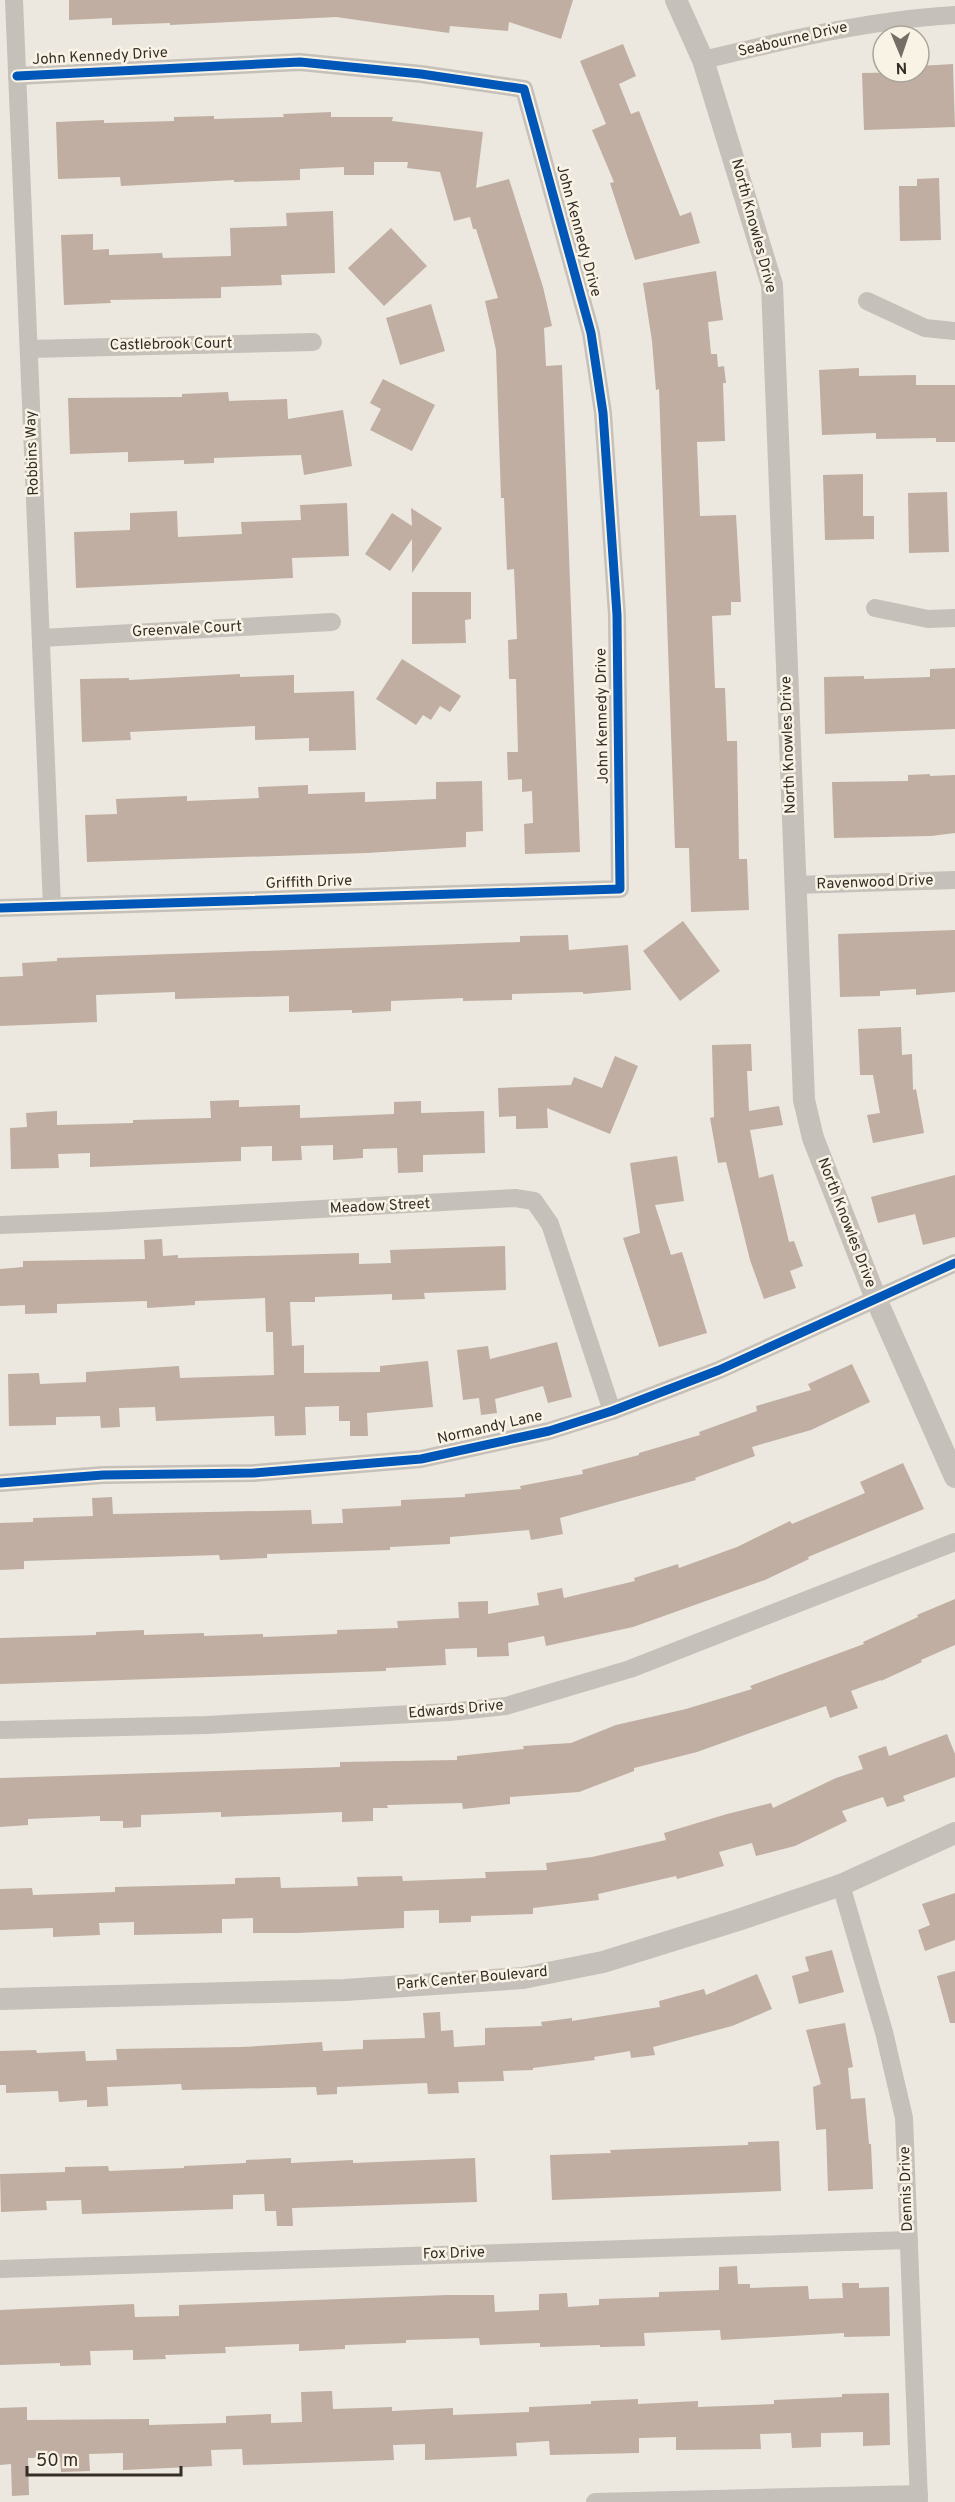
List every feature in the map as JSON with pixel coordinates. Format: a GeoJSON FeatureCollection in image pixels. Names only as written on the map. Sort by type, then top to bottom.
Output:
{"type":"FeatureCollection","features":[{"type":"Feature","properties":{"kind":"street","name":"Robbins Way"},"geometry":{"type":"LineString","coordinates":[[14,0],[52,906]]}},
{"type":"Feature","properties":{"kind":"street","name":"North Knowles Drive"},"geometry":{"type":"LineString","coordinates":[[676,0],[703,60],[772,285],[804,1100],[813,1138],[876,1299],[955,1477]]}},
{"type":"Feature","properties":{"kind":"street","name":"Seabourne Drive"},"geometry":{"type":"LineString","coordinates":[[703,60],[875,22],[955,15]]}},
{"type":"Feature","properties":{"kind":"street","name":"John Kennedy Drive"},"geometry":{"type":"LineString","coordinates":[[17,76],[300,62],[421,74],[524,89],[591,333],[603,413],[616,615],[620,889]]}},
{"type":"Feature","properties":{"kind":"street"},"geometry":{"type":"LineString","coordinates":[[867,301],[925,328],[955,331]]}},
{"type":"Feature","properties":{"kind":"street","name":"Castlebrook Court"},"geometry":{"type":"LineString","coordinates":[[29,349],[313,342]]}},
{"type":"Feature","properties":{"kind":"street"},"geometry":{"type":"LineString","coordinates":[[875,608],[928,619],[955,618]]}},
{"type":"Feature","properties":{"kind":"street","name":"Greenvale Court"},"geometry":{"type":"LineString","coordinates":[[41,638],[332,622]]}},
{"type":"Feature","properties":{"kind":"street","name":"Ravenwood Drive"},"geometry":{"type":"LineString","coordinates":[[795,885],[955,880]]}},
{"type":"Feature","properties":{"kind":"street","name":"Griffith Drive"},"geometry":{"type":"LineString","coordinates":[[0,908],[620,889]]}},
{"type":"Feature","properties":{"kind":"street","name":"Meadow Street"},"geometry":{"type":"LineString","coordinates":[[0,1225],[308,1211],[515,1198],[534,1201],[550,1224],[612,1411]]}},
{"type":"Feature","properties":{"kind":"street","name":"Normandy Lane"},"geometry":{"type":"LineString","coordinates":[[0,1483],[103,1475],[253,1473],[421,1459],[549,1431],[612,1411],[719,1370],[955,1263]]}},
{"type":"Feature","properties":{"kind":"street","name":"Edwards Drive"},"geometry":{"type":"LineString","coordinates":[[0,1730],[207,1725],[449,1712],[507,1706],[630,1669],[955,1542]]}},
{"type":"Feature","properties":{"kind":"street","name":"Park Center Boulevard"},"geometry":{"type":"LineString","coordinates":[[0,1999],[345,1990],[523,1978],[603,1962],[841,1885],[955,1833]]}},
{"type":"Feature","properties":{"kind":"street","name":"Dennis Drive"},"geometry":{"type":"LineString","coordinates":[[841,1885],[884,2032],[904,2118],[908,2169],[919,2498]]}},
{"type":"Feature","properties":{"kind":"street","name":"Fox Drive"},"geometry":{"type":"LineString","coordinates":[[0,2270],[909,2240]]}},
{"type":"Feature","properties":{"kind":"street"},"geometry":{"type":"LineString","coordinates":[[595,2502],[919,2498]]}},
{"type":"Feature","properties":{"kind":"building"},"geometry":{"type":"Polygon","coordinates":[[[69,0],[573,0],[561,39],[509,22],[508,31],[450,26],[449,33],[336,17],[170,25],[170,23],[112,25],[112,18],[69,20],[69,0]]]}},
{"type":"Feature","properties":{"kind":"building"},"geometry":{"type":"Polygon","coordinates":[[[623,44],[636,76],[619,84],[631,114],[639,111],[680,216],[691,212],[700,243],[635,260],[610,183],[614,182],[592,130],[606,124],[580,61],[623,44]]]}},
{"type":"Feature","properties":{"kind":"building"},"geometry":{"type":"Polygon","coordinates":[[[953,64],[955,127],[864,130],[862,73],[871,73],[871,84],[931,84],[931,65],[953,64]]]}},
{"type":"Feature","properties":{"kind":"building"},"geometry":{"type":"Polygon","coordinates":[[[331,112],[331,117],[393,117],[392,121],[483,132],[476,188],[509,179],[543,287],[552,326],[544,328],[546,366],[562,365],[580,852],[525,854],[524,824],[533,823],[532,791],[522,792],[522,779],[508,780],[507,752],[518,752],[516,679],[509,679],[508,640],[517,639],[514,569],[507,570],[504,498],[501,498],[496,350],[485,301],[498,298],[476,229],[473,229],[470,217],[454,221],[440,172],[407,168],[408,162],[374,162],[374,175],[344,175],[344,167],[300,169],[300,180],[234,182],[234,180],[121,186],[120,177],[58,179],[56,122],[174,121],[174,117],[214,116],[214,119],[284,117],[283,114],[331,112]]]}},
{"type":"Feature","properties":{"kind":"building"},"geometry":{"type":"Polygon","coordinates":[[[939,178],[941,240],[900,241],[899,186],[917,186],[917,179],[939,178]]]}},
{"type":"Feature","properties":{"kind":"building"},"geometry":{"type":"Polygon","coordinates":[[[333,211],[335,273],[281,275],[282,285],[221,287],[221,298],[110,300],[111,303],[64,305],[61,235],[93,234],[93,250],[109,249],[109,255],[162,253],[163,258],[231,256],[230,228],[287,226],[286,213],[333,211]]]}},
{"type":"Feature","properties":{"kind":"building"},"geometry":{"type":"Polygon","coordinates":[[[391,228],[427,266],[384,306],[348,268],[391,228]]]}},
{"type":"Feature","properties":{"kind":"building"},"geometry":{"type":"Polygon","coordinates":[[[716,271],[723,320],[708,322],[711,354],[717,354],[718,367],[724,366],[725,441],[697,442],[700,516],[736,515],[741,602],[731,602],[731,615],[712,616],[715,688],[725,688],[727,741],[737,741],[739,859],[747,859],[749,910],[691,912],[689,848],[675,848],[659,389],[656,390],[652,341],[643,283],[716,271]]]}},
{"type":"Feature","properties":{"kind":"building"},"geometry":{"type":"Polygon","coordinates":[[[431,304],[445,351],[400,365],[386,318],[431,304]]]}},
{"type":"Feature","properties":{"kind":"building"},"geometry":{"type":"Polygon","coordinates":[[[859,368],[859,376],[916,375],[916,385],[955,385],[955,442],[936,442],[936,438],[876,439],[876,433],[822,435],[819,370],[859,368]]]}},
{"type":"Feature","properties":{"kind":"building"},"geometry":{"type":"Polygon","coordinates":[[[383,379],[435,405],[412,451],[370,430],[381,409],[370,403],[383,379]]]}},
{"type":"Feature","properties":{"kind":"building"},"geometry":{"type":"Polygon","coordinates":[[[228,392],[229,401],[287,399],[288,419],[343,410],[352,466],[304,475],[301,455],[214,458],[214,463],[184,464],[184,460],[128,462],[128,452],[70,454],[68,398],[182,397],[182,394],[228,392]]]}},
{"type":"Feature","properties":{"kind":"building"},"geometry":{"type":"Polygon","coordinates":[[[863,474],[863,516],[874,516],[874,539],[825,540],[823,475],[863,474]]]}},
{"type":"Feature","properties":{"kind":"building"},"geometry":{"type":"Polygon","coordinates":[[[947,492],[949,552],[909,553],[908,493],[947,492]]]}},
{"type":"Feature","properties":{"kind":"building"},"geometry":{"type":"Polygon","coordinates":[[[347,503],[349,556],[292,558],[293,578],[76,588],[74,532],[130,530],[130,513],[177,511],[178,537],[242,534],[241,522],[301,520],[300,505],[347,503]]]}},
{"type":"Feature","properties":{"kind":"building"},"geometry":{"type":"Polygon","coordinates":[[[411,508],[442,528],[412,573],[412,539],[390,571],[365,554],[392,513],[412,526],[411,508]]]}},
{"type":"Feature","properties":{"kind":"building"},"geometry":{"type":"Polygon","coordinates":[[[412,592],[471,592],[471,619],[465,620],[466,643],[412,644],[412,592]]]}},
{"type":"Feature","properties":{"kind":"building"},"geometry":{"type":"Polygon","coordinates":[[[402,659],[461,696],[450,712],[440,706],[431,720],[423,715],[416,725],[376,699],[402,659]]]}},
{"type":"Feature","properties":{"kind":"building"},"geometry":{"type":"Polygon","coordinates":[[[955,668],[955,729],[825,734],[824,677],[864,676],[864,679],[930,677],[930,669],[955,668]]]}},
{"type":"Feature","properties":{"kind":"building"},"geometry":{"type":"Polygon","coordinates":[[[240,674],[240,677],[294,675],[294,693],[354,691],[356,750],[309,751],[309,738],[255,740],[255,726],[130,732],[131,740],[82,742],[80,679],[129,678],[129,680],[240,674]]]}},
{"type":"Feature","properties":{"kind":"building"},"geometry":{"type":"Polygon","coordinates":[[[930,774],[930,776],[955,775],[955,833],[931,836],[834,838],[832,782],[908,781],[908,775],[930,774]]]}},
{"type":"Feature","properties":{"kind":"building"},"geometry":{"type":"Polygon","coordinates":[[[482,781],[483,831],[466,832],[466,847],[367,853],[87,862],[85,815],[117,814],[116,799],[187,796],[187,801],[259,798],[258,787],[308,785],[308,794],[365,792],[365,802],[436,799],[436,782],[482,781]]]}},
{"type":"Feature","properties":{"kind":"building"},"geometry":{"type":"Polygon","coordinates":[[[683,921],[720,971],[680,1001],[643,951],[683,921]]]}},
{"type":"Feature","properties":{"kind":"building"},"geometry":{"type":"Polygon","coordinates":[[[955,930],[955,992],[916,995],[916,989],[880,991],[880,996],[840,997],[838,934],[955,930]]]}},
{"type":"Feature","properties":{"kind":"building"},"geometry":{"type":"Polygon","coordinates":[[[568,935],[569,950],[628,945],[631,990],[583,994],[583,992],[512,994],[512,1000],[463,1001],[463,998],[391,1001],[391,1011],[352,1013],[352,1010],[289,1012],[289,996],[175,999],[175,992],[96,995],[97,1022],[0,1026],[0,977],[23,976],[22,963],[57,961],[57,958],[520,942],[520,936],[568,935]]]}},
{"type":"Feature","properties":{"kind":"building"},"geometry":{"type":"Polygon","coordinates":[[[901,1027],[902,1055],[912,1054],[913,1090],[916,1089],[924,1133],[873,1143],[867,1115],[880,1113],[873,1075],[860,1075],[858,1029],[901,1027]]]}},
{"type":"Feature","properties":{"kind":"building"},"geometry":{"type":"Polygon","coordinates":[[[751,1044],[752,1071],[747,1071],[749,1111],[779,1106],[783,1125],[750,1130],[759,1178],[773,1174],[789,1242],[794,1241],[803,1266],[790,1271],[796,1288],[764,1299],[750,1260],[726,1162],[718,1163],[710,1118],[714,1117],[712,1045],[751,1044]]]}},
{"type":"Feature","properties":{"kind":"building"},"geometry":{"type":"Polygon","coordinates":[[[615,1056],[638,1066],[610,1134],[547,1108],[548,1128],[516,1129],[516,1116],[499,1117],[498,1088],[571,1085],[574,1077],[602,1088],[615,1056]]]}},
{"type":"Feature","properties":{"kind":"building"},"geometry":{"type":"Polygon","coordinates":[[[239,1100],[239,1107],[300,1105],[300,1118],[394,1114],[394,1102],[421,1101],[421,1113],[484,1111],[485,1153],[423,1155],[423,1172],[398,1173],[397,1148],[363,1149],[363,1158],[333,1160],[333,1145],[301,1146],[302,1160],[272,1161],[272,1146],[241,1147],[241,1161],[90,1167],[90,1153],[58,1154],[59,1168],[11,1169],[10,1128],[27,1127],[26,1113],[57,1111],[57,1125],[133,1123],[133,1120],[211,1118],[210,1101],[239,1100]]]}},
{"type":"Feature","properties":{"kind":"building"},"geometry":{"type":"Polygon","coordinates":[[[677,1156],[684,1201],[655,1205],[671,1255],[682,1252],[707,1333],[659,1347],[623,1238],[640,1233],[630,1163],[677,1156]]]}},
{"type":"Feature","properties":{"kind":"building"},"geometry":{"type":"Polygon","coordinates":[[[955,1175],[955,1237],[923,1245],[915,1214],[878,1223],[871,1197],[955,1175]]]}},
{"type":"Feature","properties":{"kind":"building"},"geometry":{"type":"Polygon","coordinates":[[[162,1239],[163,1256],[178,1255],[178,1258],[359,1253],[359,1264],[391,1263],[390,1250],[505,1246],[506,1290],[424,1293],[425,1299],[392,1300],[392,1294],[315,1297],[315,1302],[290,1302],[292,1346],[304,1345],[304,1373],[380,1372],[380,1366],[428,1361],[433,1407],[367,1413],[368,1436],[350,1436],[350,1421],[339,1421],[339,1406],[305,1407],[306,1435],[275,1436],[274,1416],[156,1421],[155,1407],[119,1408],[120,1427],[101,1428],[100,1416],[56,1417],[56,1425],[9,1426],[8,1374],[39,1373],[40,1384],[86,1382],[86,1372],[179,1366],[180,1378],[274,1375],[273,1332],[266,1332],[265,1298],[195,1301],[195,1305],[147,1308],[147,1301],[57,1304],[57,1313],[25,1314],[25,1305],[0,1306],[0,1269],[23,1267],[23,1261],[145,1259],[144,1240],[162,1239]]]}},
{"type":"Feature","properties":{"kind":"building"},"geometry":{"type":"Polygon","coordinates":[[[557,1342],[572,1397],[548,1403],[543,1386],[495,1399],[497,1413],[481,1415],[479,1398],[463,1400],[457,1350],[488,1346],[490,1359],[557,1342]]]}},
{"type":"Feature","properties":{"kind":"building"},"geometry":{"type":"Polygon","coordinates":[[[852,1364],[870,1402],[811,1430],[752,1447],[755,1456],[695,1478],[696,1480],[560,1518],[563,1534],[531,1540],[529,1530],[450,1537],[450,1544],[390,1547],[390,1550],[267,1554],[267,1558],[220,1560],[219,1555],[24,1561],[24,1569],[0,1570],[0,1523],[33,1522],[33,1518],[93,1516],[92,1498],[112,1497],[113,1514],[311,1510],[312,1524],[343,1523],[342,1509],[401,1506],[401,1500],[465,1497],[465,1494],[521,1489],[520,1486],[583,1474],[582,1470],[639,1455],[639,1453],[700,1435],[699,1432],[757,1411],[756,1406],[811,1390],[808,1384],[852,1364]]]}},
{"type":"Feature","properties":{"kind":"building"},"geometry":{"type":"Polygon","coordinates":[[[903,1463],[924,1509],[808,1557],[809,1559],[765,1580],[633,1627],[546,1646],[544,1636],[508,1643],[509,1656],[477,1657],[477,1648],[445,1649],[446,1665],[386,1668],[386,1671],[0,1684],[0,1638],[96,1635],[96,1632],[144,1630],[144,1635],[204,1633],[204,1636],[263,1634],[263,1637],[337,1634],[337,1630],[398,1628],[397,1621],[459,1618],[458,1602],[488,1601],[488,1614],[539,1605],[537,1593],[562,1588],[564,1598],[635,1581],[634,1578],[678,1564],[679,1568],[737,1547],[790,1521],[792,1524],[865,1493],[860,1482],[903,1463]]]}},
{"type":"Feature","properties":{"kind":"building"},"geometry":{"type":"Polygon","coordinates":[[[955,1599],[955,1645],[881,1681],[851,1691],[858,1708],[830,1718],[826,1706],[697,1752],[634,1768],[634,1771],[579,1792],[510,1797],[510,1804],[463,1809],[462,1803],[387,1805],[388,1808],[373,1808],[373,1821],[342,1822],[342,1812],[221,1817],[221,1812],[141,1815],[141,1827],[123,1828],[123,1821],[100,1821],[100,1816],[28,1819],[28,1825],[0,1827],[0,1778],[340,1767],[340,1762],[457,1760],[457,1756],[524,1749],[523,1746],[571,1743],[616,1725],[686,1709],[752,1689],[750,1686],[864,1644],[863,1642],[918,1617],[917,1615],[955,1599]]]}},
{"type":"Feature","properties":{"kind":"building"},"geometry":{"type":"Polygon","coordinates":[[[947,1734],[955,1754],[955,1777],[903,1796],[905,1801],[887,1807],[883,1797],[842,1811],[847,1821],[795,1846],[756,1856],[752,1843],[719,1852],[724,1866],[677,1879],[676,1876],[598,1894],[599,1900],[533,1908],[533,1914],[471,1916],[471,1922],[439,1923],[439,1910],[404,1911],[404,1928],[297,1933],[253,1933],[253,1918],[222,1919],[222,1933],[134,1935],[134,1922],[99,1923],[100,1935],[53,1937],[53,1928],[0,1930],[0,1889],[32,1888],[33,1895],[115,1892],[115,1887],[235,1884],[235,1878],[280,1877],[281,1888],[358,1886],[357,1877],[402,1876],[403,1881],[486,1878],[485,1872],[547,1870],[546,1863],[592,1857],[666,1840],[664,1833],[727,1814],[771,1803],[773,1808],[836,1778],[863,1769],[858,1756],[886,1746],[889,1756],[947,1734]]]}},
{"type":"Feature","properties":{"kind":"building"},"geometry":{"type":"Polygon","coordinates":[[[955,1893],[955,1940],[925,1951],[918,1930],[930,1925],[922,1904],[955,1893]]]}},
{"type":"Feature","properties":{"kind":"building"},"geometry":{"type":"Polygon","coordinates":[[[832,1950],[844,1992],[799,2004],[792,1976],[809,1971],[805,1957],[832,1950]]]}},
{"type":"Feature","properties":{"kind":"building"},"geometry":{"type":"Polygon","coordinates":[[[955,1971],[955,2023],[950,2023],[937,1976],[955,1971]]]}},
{"type":"Feature","properties":{"kind":"building"},"geometry":{"type":"Polygon","coordinates":[[[757,1974],[772,2009],[732,2026],[653,2047],[655,2055],[631,2058],[630,2051],[594,2057],[595,2060],[533,2068],[533,2070],[503,2071],[504,2081],[458,2082],[459,2093],[428,2094],[427,2083],[337,2087],[337,2094],[317,2095],[316,2087],[182,2090],[181,2084],[107,2087],[108,2106],[87,2107],[87,2100],[59,2102],[58,2091],[6,2093],[6,2085],[0,2085],[0,2051],[36,2050],[37,2053],[85,2051],[86,2061],[117,2060],[116,2049],[242,2047],[322,2042],[323,2051],[363,2049],[363,2040],[425,2038],[423,2013],[440,2012],[441,2031],[453,2030],[454,2047],[485,2045],[485,2028],[542,2026],[541,2022],[572,2018],[572,2021],[660,2007],[659,2001],[704,1989],[706,1995],[757,1974]]]}},
{"type":"Feature","properties":{"kind":"building"},"geometry":{"type":"Polygon","coordinates":[[[845,2023],[853,2067],[848,2068],[851,2099],[865,2098],[869,2144],[871,2144],[873,2189],[828,2191],[826,2129],[816,2130],[813,2087],[821,2084],[806,2030],[845,2023]]]}},
{"type":"Feature","properties":{"kind":"building"},"geometry":{"type":"Polygon","coordinates":[[[779,2141],[781,2191],[552,2200],[550,2155],[611,2153],[610,2150],[748,2145],[748,2142],[779,2141]]]}},
{"type":"Feature","properties":{"kind":"building"},"geometry":{"type":"Polygon","coordinates":[[[291,2158],[291,2163],[353,2160],[353,2163],[475,2158],[477,2202],[292,2208],[293,2226],[277,2226],[276,2211],[265,2211],[264,2194],[233,2195],[233,2209],[82,2214],[81,2200],[46,2201],[47,2210],[1,2212],[0,2174],[65,2172],[65,2167],[108,2166],[109,2171],[184,2168],[184,2166],[246,2163],[246,2160],[291,2158]]]}},
{"type":"Feature","properties":{"kind":"building"},"geometry":{"type":"Polygon","coordinates":[[[737,2266],[738,2284],[750,2284],[750,2288],[808,2286],[809,2299],[843,2298],[842,2283],[859,2283],[859,2288],[889,2287],[890,2336],[844,2337],[844,2333],[721,2340],[720,2330],[644,2333],[645,2346],[600,2347],[600,2345],[540,2347],[540,2343],[480,2345],[479,2338],[406,2340],[406,2343],[345,2345],[345,2349],[299,2351],[299,2344],[225,2347],[226,2353],[165,2355],[166,2359],[133,2360],[133,2350],[90,2351],[91,2365],[60,2366],[60,2363],[0,2365],[0,2310],[134,2304],[135,2317],[179,2316],[179,2305],[494,2295],[495,2312],[539,2310],[539,2294],[567,2293],[568,2307],[599,2305],[599,2299],[659,2297],[659,2292],[719,2290],[719,2267],[737,2266]]]}},
{"type":"Feature","properties":{"kind":"building"},"geometry":{"type":"Polygon","coordinates":[[[332,2391],[333,2409],[392,2407],[392,2411],[453,2408],[453,2415],[529,2412],[529,2407],[591,2404],[591,2401],[638,2399],[638,2404],[698,2401],[698,2407],[774,2404],[774,2400],[842,2397],[842,2394],[889,2393],[890,2445],[863,2446],[863,2432],[821,2433],[821,2447],[792,2448],[791,2433],[760,2434],[761,2449],[676,2450],[676,2437],[639,2438],[639,2453],[550,2455],[549,2441],[516,2443],[517,2456],[425,2460],[425,2444],[393,2445],[394,2460],[243,2465],[242,2449],[211,2450],[212,2466],[123,2470],[123,2453],[89,2454],[90,2471],[61,2472],[60,2457],[28,2458],[29,2495],[12,2496],[11,2464],[0,2465],[0,2408],[27,2407],[27,2420],[149,2419],[149,2425],[226,2423],[226,2416],[271,2414],[271,2423],[302,2422],[301,2392],[332,2391]]]}},
{"type":"Feature","properties":{"kind":"cycle path"},"geometry":{"type":"LineString","coordinates":[[0,908],[620,889],[617,615],[603,413],[591,333],[524,89],[421,74],[300,62],[17,76]]}},
{"type":"Feature","properties":{"kind":"cycle path"},"geometry":{"type":"LineString","coordinates":[[0,1483],[103,1475],[253,1473],[421,1459],[549,1431],[612,1411],[719,1370],[955,1263]]}}]}
